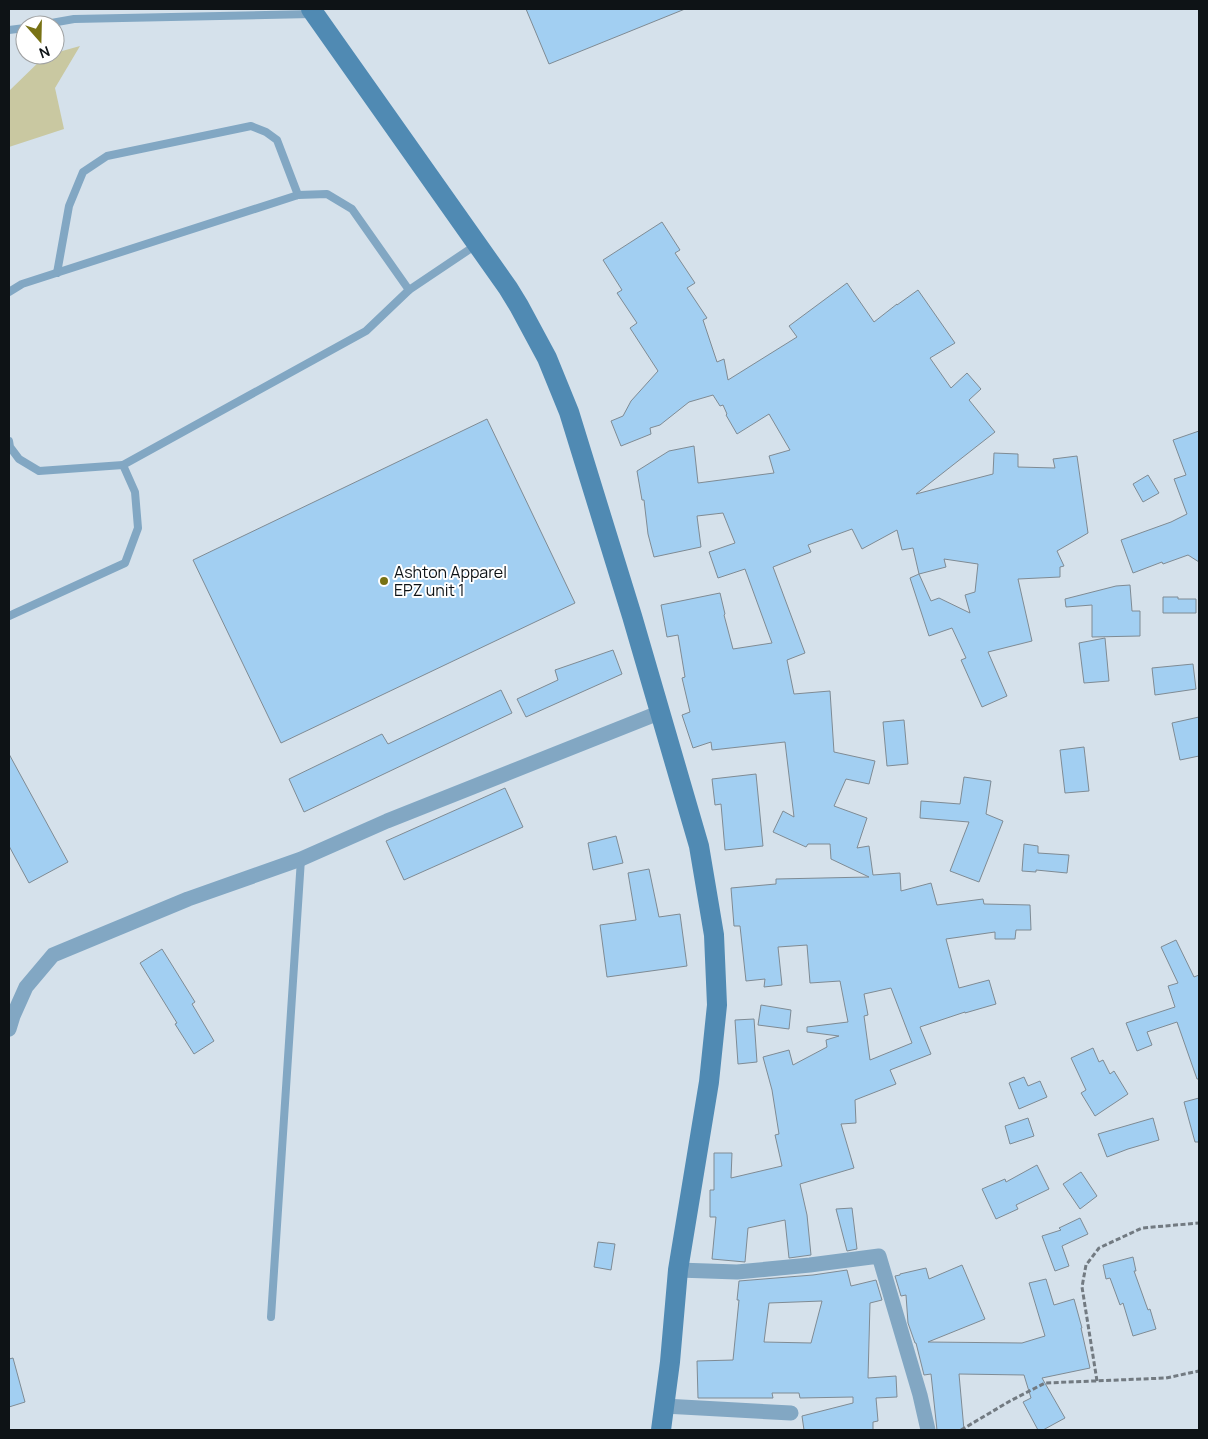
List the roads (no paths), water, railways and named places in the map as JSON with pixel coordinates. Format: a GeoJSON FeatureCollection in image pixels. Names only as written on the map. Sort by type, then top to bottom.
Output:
{"type":"FeatureCollection","features":[{"type":"Feature","properties":{"kind":"main road"},"geometry":{"type":"LineString","coordinates":[[312,11],[519,306],[547,358],[569,412],[661,712],[699,846],[714,935],[717,1005],[709,1082],[678,1270],[670,1362],[661,1430]]}},
{"type":"Feature","properties":{"kind":"street"},"geometry":{"type":"LineString","coordinates":[[9,1030],[12,1016],[26,987],[53,955],[188,899],[301,859],[387,821],[661,712]]}},
{"type":"Feature","properties":{"kind":"street"},"geometry":{"type":"LineString","coordinates":[[678,1270],[737,1272],[879,1256],[920,1395],[928,1430]]}},
{"type":"Feature","properties":{"kind":"street"},"geometry":{"type":"LineString","coordinates":[[664,1406],[791,1413]]}},
{"type":"Feature","properties":{"kind":"lane"},"geometry":{"type":"LineString","coordinates":[[65,21],[312,11]]}},
{"type":"Feature","properties":{"kind":"lane"},"geometry":{"type":"LineString","coordinates":[[57,273],[69,206],[83,172],[107,156],[250,126],[266,132],[277,140],[298,195]]}},
{"type":"Feature","properties":{"kind":"lane"},"geometry":{"type":"LineString","coordinates":[[9,292],[22,284],[298,195],[326,194],[352,210],[409,290]]}},
{"type":"Feature","properties":{"kind":"lane"},"geometry":{"type":"LineString","coordinates":[[9,441],[10,447],[19,459],[39,471],[123,465],[366,331],[409,290],[477,244]]}},
{"type":"Feature","properties":{"kind":"lane"},"geometry":{"type":"LineString","coordinates":[[9,616],[125,563],[138,528],[135,492],[123,465]]}},
{"type":"Feature","properties":{"kind":"lane"},"geometry":{"type":"LineString","coordinates":[[271,1318],[301,859]]}},
{"type":"Feature","properties":{"kind":"place","name":"Ashton Apparel EPZ unit 1"},"geometry":{"type":"Point","coordinates":[384,581]}}]}
